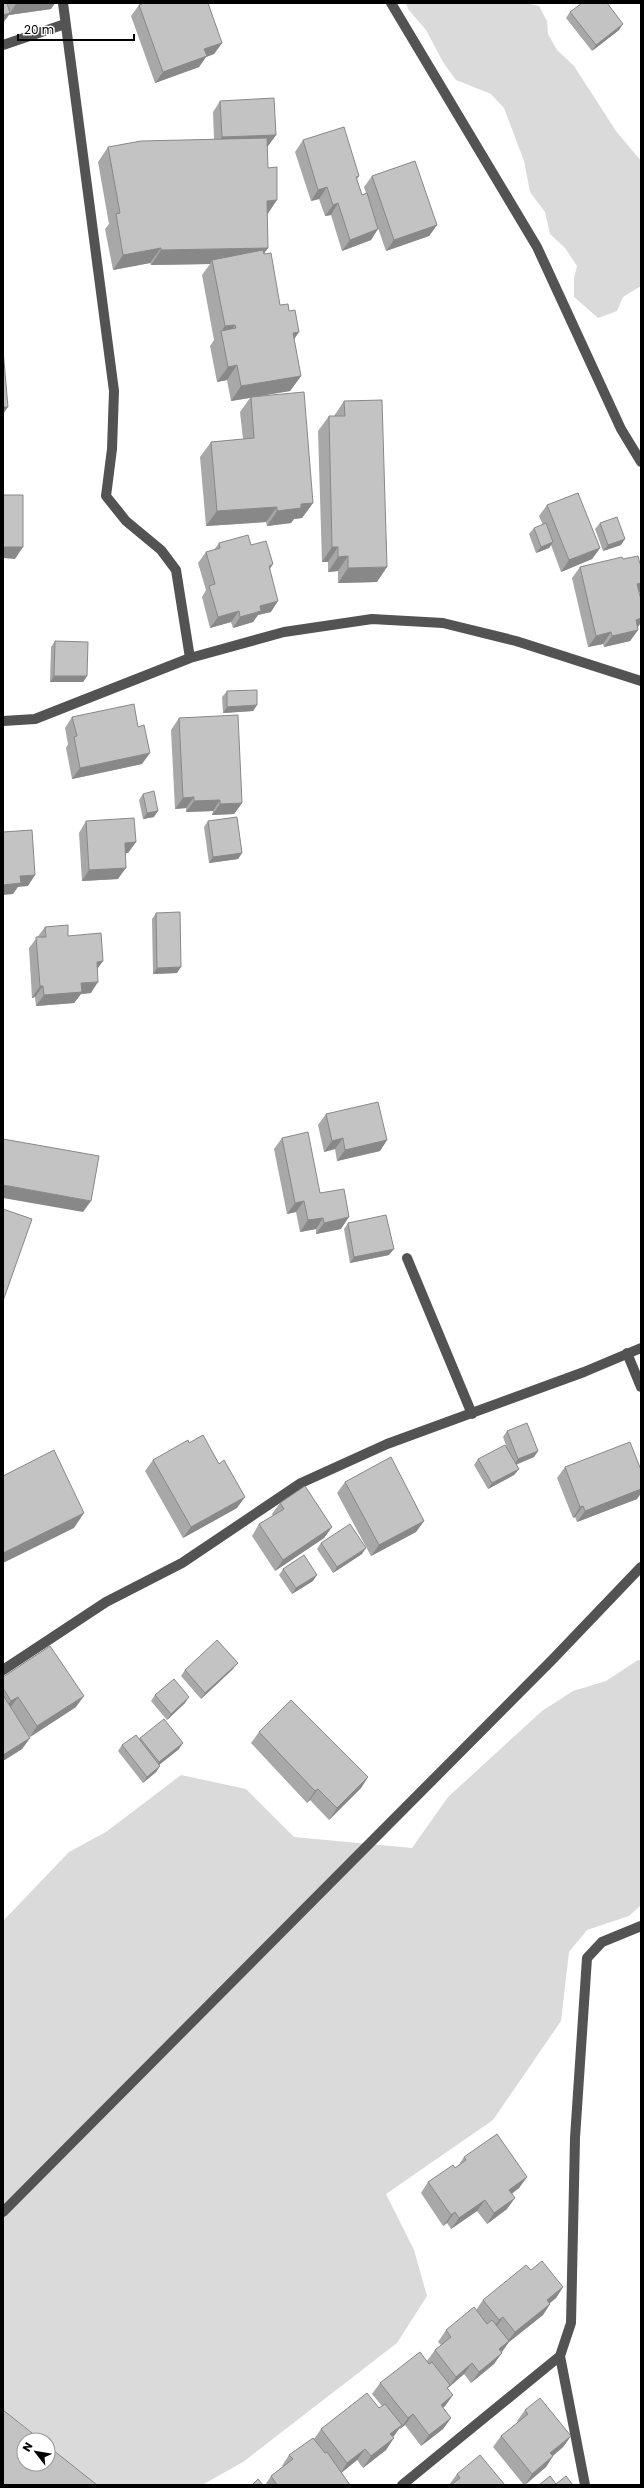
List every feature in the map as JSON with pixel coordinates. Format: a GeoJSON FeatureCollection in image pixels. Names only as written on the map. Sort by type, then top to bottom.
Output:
{"type":"FeatureCollection","features":[{"type":"Feature","properties":{"kind":"street"},"geometry":{"type":"LineString","coordinates":[[63,3],[114,391],[112,449],[106,496],[126,521],[161,550],[176,570],[190,658]]}},
{"type":"Feature","properties":{"kind":"street"},"geometry":{"type":"LineString","coordinates":[[391,3],[537,247],[621,429],[641,462]]}},
{"type":"Feature","properties":{"kind":"street"},"geometry":{"type":"LineString","coordinates":[[3,45],[65,24]]}},
{"type":"Feature","properties":{"kind":"street"},"geometry":{"type":"LineString","coordinates":[[3,721],[35,719],[190,658],[284,632],[372,619],[450,625],[516,641],[641,681]]}},
{"type":"Feature","properties":{"kind":"street"},"geometry":{"type":"LineString","coordinates":[[407,1258],[472,1414]]}},
{"type":"Feature","properties":{"kind":"street"},"geometry":{"type":"LineString","coordinates":[[3,1670],[106,1602],[182,1563],[300,1483],[387,1444],[472,1414],[641,1348]]}},
{"type":"Feature","properties":{"kind":"street"},"geometry":{"type":"LineString","coordinates":[[627,1353],[641,1387]]}},
{"type":"Feature","properties":{"kind":"street"},"geometry":{"type":"LineString","coordinates":[[3,2212],[552,1660],[641,1567]]}},
{"type":"Feature","properties":{"kind":"street"},"geometry":{"type":"LineString","coordinates":[[585,2485],[560,2356],[571,2323],[575,2138],[587,1958],[602,1942],[641,1926]]}},
{"type":"Feature","properties":{"kind":"street"},"geometry":{"type":"LineString","coordinates":[[402,2485],[560,2356]]}},
{"type":"Feature","properties":{"kind":"shaded area"},"geometry":{"type":"Polygon","coordinates":[[[406,3],[525,3],[539,6],[547,21],[548,34],[557,50],[574,66],[616,131],[641,161],[641,286],[623,297],[617,311],[598,318],[574,297],[574,278],[577,266],[565,248],[550,234],[545,212],[530,192],[524,161],[504,108],[491,94],[456,80],[443,62],[426,30],[408,9],[406,3]]]}},
{"type":"Feature","properties":{"kind":"shaded area"},"geometry":{"type":"Polygon","coordinates":[[[638,1660],[641,1661],[641,1905],[629,1916],[587,1930],[569,1952],[561,2021],[493,2120],[386,2194],[414,2250],[427,2296],[397,2343],[243,2462],[202,2485],[95,2485],[56,2452],[56,2432],[32,2432],[3,2410],[3,1921],[69,1852],[106,1832],[181,1775],[246,1789],[294,1837],[412,1848],[448,1797],[542,1711],[573,1691],[606,1681],[638,1660]]]}},
{"type":"Feature","properties":{"kind":"building"},"geometry":{"type":"Polygon","coordinates":[[[3,3],[7,3],[10,13],[3,15],[3,3]]]}},
{"type":"Feature","properties":{"kind":"building"},"geometry":{"type":"Polygon","coordinates":[[[144,3],[208,3],[222,43],[204,49],[207,56],[163,72],[139,5],[144,3]]]}},
{"type":"Feature","properties":{"kind":"building"},"geometry":{"type":"Polygon","coordinates":[[[582,3],[607,3],[623,24],[596,45],[570,12],[582,3]]]}},
{"type":"Feature","properties":{"kind":"building"},"geometry":{"type":"Polygon","coordinates":[[[274,98],[276,135],[222,137],[220,101],[274,98]]]}},
{"type":"Feature","properties":{"kind":"building"},"geometry":{"type":"Polygon","coordinates":[[[344,127],[359,176],[356,177],[362,195],[367,193],[378,229],[350,240],[338,203],[333,205],[327,187],[318,190],[303,140],[344,127]]]}},
{"type":"Feature","properties":{"kind":"building"},"geometry":{"type":"Polygon","coordinates":[[[267,138],[268,168],[277,167],[277,200],[267,201],[268,248],[161,250],[161,248],[123,255],[116,214],[120,213],[108,147],[141,141],[267,138]]]}},
{"type":"Feature","properties":{"kind":"building"},"geometry":{"type":"Polygon","coordinates":[[[415,161],[437,225],[394,240],[372,176],[415,161]]]}},
{"type":"Feature","properties":{"kind":"building"},"geometry":{"type":"Polygon","coordinates":[[[263,250],[264,254],[271,253],[280,305],[288,304],[289,311],[295,310],[299,332],[293,333],[301,376],[241,386],[237,365],[228,367],[221,331],[236,328],[235,325],[225,326],[212,260],[263,250]]]}},
{"type":"Feature","properties":{"kind":"building"},"geometry":{"type":"Polygon","coordinates":[[[3,350],[8,407],[3,407],[3,350]]]}},
{"type":"Feature","properties":{"kind":"building"},"geometry":{"type":"Polygon","coordinates":[[[304,392],[313,503],[301,504],[301,508],[277,511],[277,507],[217,511],[211,442],[254,438],[251,397],[304,392]]]}},
{"type":"Feature","properties":{"kind":"building"},"geometry":{"type":"Polygon","coordinates":[[[382,400],[387,567],[348,568],[348,556],[338,557],[338,547],[332,547],[329,416],[345,416],[344,401],[382,400]]]}},
{"type":"Feature","properties":{"kind":"building"},"geometry":{"type":"Polygon","coordinates":[[[578,493],[600,548],[569,560],[547,505],[578,493]]]}},
{"type":"Feature","properties":{"kind":"building"},"geometry":{"type":"Polygon","coordinates":[[[3,495],[23,495],[23,547],[3,547],[3,495]]]}},
{"type":"Feature","properties":{"kind":"building"},"geometry":{"type":"Polygon","coordinates":[[[617,517],[625,539],[608,545],[600,523],[617,517]]]}},
{"type":"Feature","properties":{"kind":"building"},"geometry":{"type":"Polygon","coordinates":[[[546,523],[553,542],[541,547],[534,528],[546,523]]]}},
{"type":"Feature","properties":{"kind":"building"},"geometry":{"type":"Polygon","coordinates":[[[248,535],[251,545],[266,541],[273,564],[269,566],[278,601],[260,606],[261,611],[240,617],[239,611],[218,617],[209,586],[215,584],[206,552],[220,548],[219,543],[248,535]]]}},
{"type":"Feature","properties":{"kind":"building"},"geometry":{"type":"Polygon","coordinates":[[[638,556],[640,564],[641,563],[641,583],[637,584],[641,600],[641,618],[636,620],[638,630],[612,636],[611,632],[596,636],[580,567],[622,557],[623,559],[638,556]]]}},
{"type":"Feature","properties":{"kind":"building"},"geometry":{"type":"Polygon","coordinates":[[[55,641],[88,642],[87,676],[54,676],[55,641]]]}},
{"type":"Feature","properties":{"kind":"building"},"geometry":{"type":"Polygon","coordinates":[[[257,690],[257,705],[227,707],[227,691],[257,690]]]}},
{"type":"Feature","properties":{"kind":"building"},"geometry":{"type":"Polygon","coordinates":[[[134,704],[138,727],[144,725],[150,753],[80,768],[74,737],[77,736],[72,717],[134,704]]]}},
{"type":"Feature","properties":{"kind":"building"},"geometry":{"type":"Polygon","coordinates":[[[238,715],[242,803],[220,804],[220,800],[194,801],[194,797],[183,798],[179,718],[238,715]]]}},
{"type":"Feature","properties":{"kind":"building"},"geometry":{"type":"Polygon","coordinates":[[[154,791],[158,811],[147,813],[143,794],[154,791]]]}},
{"type":"Feature","properties":{"kind":"building"},"geometry":{"type":"Polygon","coordinates":[[[237,817],[242,853],[213,857],[208,821],[237,817]]]}},
{"type":"Feature","properties":{"kind":"building"},"geometry":{"type":"Polygon","coordinates":[[[134,818],[136,842],[125,843],[126,868],[89,870],[86,821],[134,818]]]}},
{"type":"Feature","properties":{"kind":"building"},"geometry":{"type":"Polygon","coordinates":[[[32,830],[35,875],[20,876],[21,883],[3,885],[3,832],[32,830]]]}},
{"type":"Feature","properties":{"kind":"building"},"geometry":{"type":"Polygon","coordinates":[[[180,912],[181,967],[157,968],[156,913],[180,912]]]}},
{"type":"Feature","properties":{"kind":"building"},"geometry":{"type":"Polygon","coordinates":[[[68,925],[68,936],[101,933],[103,961],[97,962],[98,982],[81,983],[82,992],[44,995],[43,986],[40,986],[36,937],[46,937],[45,927],[68,925]]]}},
{"type":"Feature","properties":{"kind":"building"},"geometry":{"type":"Polygon","coordinates":[[[378,1102],[387,1140],[345,1150],[343,1138],[332,1141],[326,1114],[378,1102]]]}},
{"type":"Feature","properties":{"kind":"building"},"geometry":{"type":"Polygon","coordinates":[[[308,1132],[320,1193],[344,1189],[349,1217],[324,1223],[323,1218],[308,1220],[304,1201],[295,1203],[282,1138],[308,1132]]]}},
{"type":"Feature","properties":{"kind":"building"},"geometry":{"type":"Polygon","coordinates":[[[3,1139],[99,1156],[91,1201],[3,1185],[3,1139]]]}},
{"type":"Feature","properties":{"kind":"building"},"geometry":{"type":"Polygon","coordinates":[[[3,1209],[32,1219],[3,1301],[3,1209]]]}},
{"type":"Feature","properties":{"kind":"building"},"geometry":{"type":"Polygon","coordinates":[[[386,1215],[394,1249],[354,1257],[348,1223],[386,1215]]]}},
{"type":"Feature","properties":{"kind":"building"},"geometry":{"type":"Polygon","coordinates":[[[527,1423],[538,1451],[518,1459],[507,1431],[527,1423]]]}},
{"type":"Feature","properties":{"kind":"building"},"geometry":{"type":"Polygon","coordinates":[[[203,1435],[219,1464],[224,1460],[245,1497],[191,1527],[153,1460],[188,1440],[189,1443],[203,1435]]]}},
{"type":"Feature","properties":{"kind":"building"},"geometry":{"type":"Polygon","coordinates":[[[630,1442],[641,1470],[641,1489],[585,1511],[583,1506],[580,1507],[565,1467],[630,1442]]]}},
{"type":"Feature","properties":{"kind":"building"},"geometry":{"type":"Polygon","coordinates":[[[505,1445],[519,1469],[492,1483],[478,1459],[505,1445]]]}},
{"type":"Feature","properties":{"kind":"building"},"geometry":{"type":"Polygon","coordinates":[[[54,1450],[84,1513],[3,1553],[3,1476],[54,1450]]]}},
{"type":"Feature","properties":{"kind":"building"},"geometry":{"type":"Polygon","coordinates":[[[391,1457],[424,1521],[379,1545],[345,1482],[391,1457]]]}},
{"type":"Feature","properties":{"kind":"building"},"geometry":{"type":"Polygon","coordinates":[[[305,1486],[332,1527],[283,1560],[259,1524],[284,1509],[280,1503],[305,1486]]]}},
{"type":"Feature","properties":{"kind":"building"},"geometry":{"type":"Polygon","coordinates":[[[350,1524],[366,1548],[337,1567],[321,1543],[350,1524]]]}},
{"type":"Feature","properties":{"kind":"building"},"geometry":{"type":"Polygon","coordinates":[[[304,1555],[317,1575],[296,1588],[283,1569],[304,1555]]]}},
{"type":"Feature","properties":{"kind":"building"},"geometry":{"type":"Polygon","coordinates":[[[217,1640],[238,1663],[205,1693],[185,1670],[217,1640]]]}},
{"type":"Feature","properties":{"kind":"building"},"geometry":{"type":"Polygon","coordinates":[[[50,1646],[84,1696],[37,1726],[18,1697],[11,1701],[3,1688],[3,1677],[50,1646]]]}},
{"type":"Feature","properties":{"kind":"building"},"geometry":{"type":"Polygon","coordinates":[[[174,1679],[189,1697],[171,1714],[155,1695],[174,1679]]]}},
{"type":"Feature","properties":{"kind":"building"},"geometry":{"type":"Polygon","coordinates":[[[3,1695],[30,1738],[3,1755],[3,1695]]]}},
{"type":"Feature","properties":{"kind":"building"},"geometry":{"type":"Polygon","coordinates":[[[291,1700],[368,1777],[337,1808],[318,1789],[315,1791],[259,1732],[291,1700]]]}},
{"type":"Feature","properties":{"kind":"building"},"geometry":{"type":"Polygon","coordinates":[[[164,1719],[183,1743],[159,1762],[140,1738],[164,1719]]]}},
{"type":"Feature","properties":{"kind":"building"},"geometry":{"type":"Polygon","coordinates":[[[136,1735],[160,1766],[147,1777],[122,1745],[136,1735]]]}},
{"type":"Feature","properties":{"kind":"building"},"geometry":{"type":"Polygon","coordinates":[[[497,2134],[527,2177],[509,2190],[515,2198],[494,2213],[485,2200],[459,2218],[455,2212],[451,2215],[428,2182],[453,2165],[455,2168],[466,2160],[464,2157],[497,2134]]]}},
{"type":"Feature","properties":{"kind":"building"},"geometry":{"type":"Polygon","coordinates":[[[542,2261],[563,2287],[547,2300],[550,2304],[515,2332],[503,2317],[499,2320],[483,2300],[526,2265],[531,2270],[542,2261]]]}},
{"type":"Feature","properties":{"kind":"building"},"geometry":{"type":"Polygon","coordinates":[[[474,2307],[487,2324],[492,2320],[509,2341],[499,2349],[502,2353],[479,2372],[472,2363],[456,2377],[435,2350],[451,2337],[446,2330],[474,2307]]]}},
{"type":"Feature","properties":{"kind":"building"},"geometry":{"type":"Polygon","coordinates":[[[420,2352],[429,2364],[432,2362],[450,2385],[447,2388],[453,2395],[441,2405],[451,2418],[429,2435],[413,2414],[408,2418],[380,2383],[420,2352]]]}},
{"type":"Feature","properties":{"kind":"building"},"geometry":{"type":"Polygon","coordinates":[[[367,2393],[379,2408],[385,2404],[402,2425],[390,2434],[394,2438],[371,2456],[365,2449],[347,2463],[321,2429],[367,2393]]]}},
{"type":"Feature","properties":{"kind":"building"},"geometry":{"type":"Polygon","coordinates":[[[540,2398],[571,2436],[550,2453],[553,2456],[532,2474],[501,2436],[528,2414],[525,2410],[540,2398]]]}},
{"type":"Feature","properties":{"kind":"building"},"geometry":{"type":"Polygon","coordinates":[[[3,2410],[31,2432],[16,2432],[16,2472],[56,2472],[56,2452],[97,2485],[3,2485],[3,2410]]]}},
{"type":"Feature","properties":{"kind":"building"},"geometry":{"type":"Polygon","coordinates":[[[313,2438],[325,2453],[327,2452],[350,2485],[277,2485],[271,2476],[293,2459],[289,2455],[313,2438]]]}},
{"type":"Feature","properties":{"kind":"building"},"geometry":{"type":"Polygon","coordinates":[[[480,2455],[505,2485],[451,2485],[460,2478],[457,2474],[480,2455]]]}},
{"type":"Feature","properties":{"kind":"building"},"geometry":{"type":"Polygon","coordinates":[[[550,2476],[556,2484],[566,2476],[573,2485],[539,2485],[550,2476]]]}},
{"type":"Feature","properties":{"kind":"building"},"geometry":{"type":"Polygon","coordinates":[[[258,2479],[263,2485],[252,2485],[258,2479]]]}}]}
